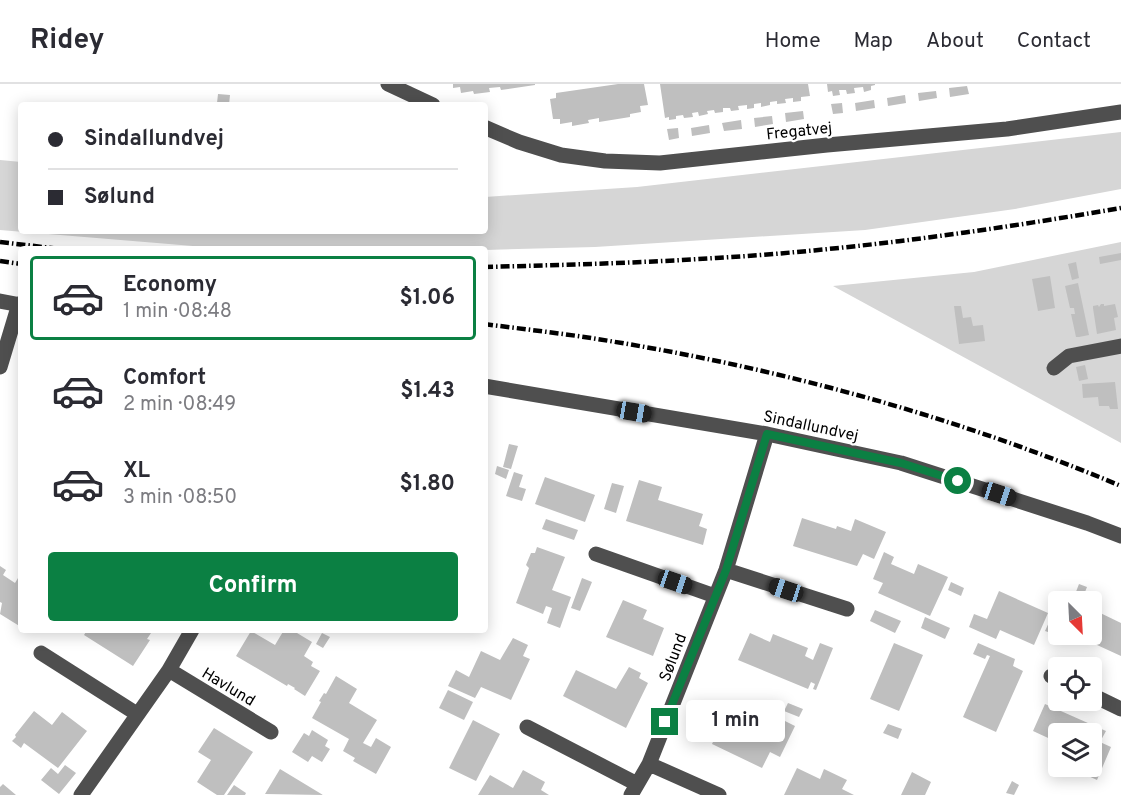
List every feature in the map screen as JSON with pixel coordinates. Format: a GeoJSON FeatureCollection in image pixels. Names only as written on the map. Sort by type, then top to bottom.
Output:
{"type":"FeatureCollection","features":[{"type":"Feature","properties":{"kind":"street"},"geometry":{"type":"LineString","coordinates":[[388,84],[427,102]]}},
{"type":"Feature","properties":{"kind":"street","name":"Fregatvej"},"geometry":{"type":"LineString","coordinates":[[488,130],[519,142],[561,154],[605,162],[660,163],[1007,129],[1121,112]]}},
{"type":"Feature","properties":{"kind":"street"},"geometry":{"type":"LineString","coordinates":[[0,301],[18,305]]}},
{"type":"Feature","properties":{"kind":"street"},"geometry":{"type":"LineString","coordinates":[[0,367],[18,311]]}},
{"type":"Feature","properties":{"kind":"street"},"geometry":{"type":"LineString","coordinates":[[1054,368],[1069,356],[1121,346]]}},
{"type":"Feature","properties":{"kind":"street","name":"Sindallundvej"},"geometry":{"type":"LineString","coordinates":[[488,387],[767,434],[901,463],[1121,536]]}},
{"type":"Feature","properties":{"kind":"street","name":"Sølund"},"geometry":{"type":"LineString","coordinates":[[527,728],[634,789],[649,764],[726,570],[767,434]]}},
{"type":"Feature","properties":{"kind":"street"},"geometry":{"type":"LineString","coordinates":[[596,554],[715,596]]}},
{"type":"Feature","properties":{"kind":"street"},"geometry":{"type":"LineString","coordinates":[[726,570],[847,609]]}},
{"type":"Feature","properties":{"kind":"street"},"geometry":{"type":"LineString","coordinates":[[81,795],[169,670],[190,633]]}},
{"type":"Feature","properties":{"kind":"street"},"geometry":{"type":"LineString","coordinates":[[41,653],[137,714]]}},
{"type":"Feature","properties":{"kind":"street","name":"Havlund"},"geometry":{"type":"LineString","coordinates":[[169,670],[271,732]]}},
{"type":"Feature","properties":{"kind":"street"},"geometry":{"type":"LineString","coordinates":[[1102,700],[1121,709]]}},
{"type":"Feature","properties":{"kind":"street"},"geometry":{"type":"LineString","coordinates":[[649,764],[718,795]]}},
{"type":"Feature","properties":{"kind":"shaded area"},"geometry":{"type":"Polygon","coordinates":[[[1121,132],[1121,189],[1015,209],[865,230],[595,247],[488,250],[488,246],[193,246],[48,234],[488,234],[488,197],[637,187],[1121,132]]]}},
{"type":"Feature","properties":{"kind":"shaded area"},"geometry":{"type":"Polygon","coordinates":[[[0,160],[18,162],[18,231],[0,230],[0,160]]]}},
{"type":"Feature","properties":{"kind":"shaded area"},"geometry":{"type":"Polygon","coordinates":[[[1121,242],[1121,443],[833,286],[974,272],[1121,242]]]}},
{"type":"Feature","properties":{"kind":"building"},"geometry":{"type":"Polygon","coordinates":[[[453,84],[535,85],[501,90],[500,87],[489,88],[490,92],[474,94],[473,91],[461,93],[460,87],[453,88],[453,84]]]}},
{"type":"Feature","properties":{"kind":"building"},"geometry":{"type":"Polygon","coordinates":[[[618,84],[644,84],[648,105],[640,106],[641,112],[630,114],[630,117],[599,122],[599,118],[588,120],[589,123],[572,126],[572,122],[560,124],[560,119],[553,119],[550,99],[556,98],[556,93],[618,84]]]}},
{"type":"Feature","properties":{"kind":"building"},"geometry":{"type":"Polygon","coordinates":[[[660,84],[808,84],[810,96],[801,97],[801,101],[793,102],[793,98],[785,99],[786,103],[770,102],[770,105],[761,107],[761,103],[754,104],[754,108],[747,109],[747,105],[738,106],[739,110],[731,111],[730,108],[723,108],[723,112],[707,111],[708,114],[699,116],[698,112],[692,113],[693,117],[684,118],[683,115],[669,120],[669,117],[665,118],[660,84]]]}},
{"type":"Feature","properties":{"kind":"building"},"geometry":{"type":"Polygon","coordinates":[[[827,84],[875,85],[871,86],[871,90],[864,92],[863,87],[854,88],[855,93],[847,94],[846,90],[839,90],[840,95],[833,96],[832,91],[828,92],[827,84]]]}},
{"type":"Feature","properties":{"kind":"building"},"geometry":{"type":"Polygon","coordinates":[[[967,86],[969,94],[950,97],[949,88],[967,86]]]}},
{"type":"Feature","properties":{"kind":"building"},"geometry":{"type":"Polygon","coordinates":[[[936,91],[937,98],[919,101],[918,93],[936,91]]]}},
{"type":"Feature","properties":{"kind":"building"},"geometry":{"type":"Polygon","coordinates":[[[218,94],[230,95],[229,102],[217,102],[218,94]]]}},
{"type":"Feature","properties":{"kind":"building"},"geometry":{"type":"Polygon","coordinates":[[[905,95],[906,103],[888,106],[887,98],[905,95]]]}},
{"type":"Feature","properties":{"kind":"building"},"geometry":{"type":"Polygon","coordinates":[[[874,100],[875,108],[856,111],[855,103],[874,100]]]}},
{"type":"Feature","properties":{"kind":"building"},"geometry":{"type":"Polygon","coordinates":[[[842,103],[843,113],[833,114],[831,104],[842,103]]]}},
{"type":"Feature","properties":{"kind":"building"},"geometry":{"type":"Polygon","coordinates":[[[803,111],[804,119],[786,122],[785,113],[803,111]]]}},
{"type":"Feature","properties":{"kind":"building"},"geometry":{"type":"Polygon","coordinates":[[[772,116],[773,124],[755,127],[754,118],[772,116]]]}},
{"type":"Feature","properties":{"kind":"building"},"geometry":{"type":"Polygon","coordinates":[[[741,120],[742,129],[724,131],[722,123],[741,120]]]}},
{"type":"Feature","properties":{"kind":"building"},"geometry":{"type":"Polygon","coordinates":[[[709,125],[710,133],[692,136],[691,128],[709,125]]]}},
{"type":"Feature","properties":{"kind":"building"},"geometry":{"type":"Polygon","coordinates":[[[678,128],[679,138],[669,140],[667,129],[678,128]]]}},
{"type":"Feature","properties":{"kind":"building"},"geometry":{"type":"Polygon","coordinates":[[[1121,253],[1121,260],[1100,264],[1099,257],[1121,253]]]}},
{"type":"Feature","properties":{"kind":"building"},"geometry":{"type":"Polygon","coordinates":[[[1076,262],[1079,278],[1072,280],[1068,264],[1076,262]]]}},
{"type":"Feature","properties":{"kind":"building"},"geometry":{"type":"Polygon","coordinates":[[[1050,276],[1055,308],[1038,311],[1032,279],[1050,276]]]}},
{"type":"Feature","properties":{"kind":"building"},"geometry":{"type":"Polygon","coordinates":[[[1078,283],[1089,335],[1076,337],[1071,314],[1075,314],[1074,308],[1070,308],[1065,286],[1078,283]]]}},
{"type":"Feature","properties":{"kind":"building"},"geometry":{"type":"Polygon","coordinates":[[[1101,304],[1104,306],[1115,304],[1118,317],[1114,318],[1116,330],[1097,334],[1093,306],[1098,305],[1099,307],[1101,304]]]}},
{"type":"Feature","properties":{"kind":"building"},"geometry":{"type":"Polygon","coordinates":[[[954,306],[961,306],[963,318],[971,317],[973,326],[983,325],[985,341],[959,344],[954,306]]]}},
{"type":"Feature","properties":{"kind":"building"},"geometry":{"type":"Polygon","coordinates":[[[1085,365],[1088,379],[1079,381],[1076,367],[1085,365]]]}},
{"type":"Feature","properties":{"kind":"building"},"geometry":{"type":"Polygon","coordinates":[[[1115,382],[1118,409],[1099,406],[1098,397],[1083,398],[1082,384],[1115,382]]]}},
{"type":"Feature","properties":{"kind":"building"},"geometry":{"type":"Polygon","coordinates":[[[509,444],[518,446],[511,469],[503,467],[509,444]]]}},
{"type":"Feature","properties":{"kind":"building"},"geometry":{"type":"Polygon","coordinates":[[[497,466],[509,470],[506,479],[495,474],[497,466]]]}},
{"type":"Feature","properties":{"kind":"building"},"geometry":{"type":"Polygon","coordinates":[[[514,472],[523,475],[519,487],[526,489],[522,501],[506,496],[514,472]]]}},
{"type":"Feature","properties":{"kind":"building"},"geometry":{"type":"Polygon","coordinates":[[[545,477],[595,495],[585,522],[535,504],[545,477]]]}},
{"type":"Feature","properties":{"kind":"building"},"geometry":{"type":"Polygon","coordinates":[[[639,480],[662,487],[658,500],[703,514],[699,526],[707,529],[703,545],[626,521],[639,480]]]}},
{"type":"Feature","properties":{"kind":"building"},"geometry":{"type":"Polygon","coordinates":[[[612,483],[624,486],[616,513],[604,509],[612,483]]]}},
{"type":"Feature","properties":{"kind":"building"},"geometry":{"type":"Polygon","coordinates":[[[802,518],[836,529],[837,526],[851,531],[855,519],[886,532],[874,559],[863,554],[857,566],[793,546],[802,518]]]}},
{"type":"Feature","properties":{"kind":"building"},"geometry":{"type":"Polygon","coordinates":[[[546,519],[578,530],[574,540],[542,529],[546,519]]]}},
{"type":"Feature","properties":{"kind":"building"},"geometry":{"type":"Polygon","coordinates":[[[537,547],[565,557],[552,590],[571,597],[560,628],[547,623],[552,608],[546,606],[543,614],[516,603],[529,568],[526,565],[531,553],[535,553],[537,547]]]}},
{"type":"Feature","properties":{"kind":"building"},"geometry":{"type":"Polygon","coordinates":[[[884,552],[894,557],[891,564],[914,574],[918,564],[948,577],[930,616],[878,593],[883,583],[873,579],[884,552]]]}},
{"type":"Feature","properties":{"kind":"building"},"geometry":{"type":"Polygon","coordinates":[[[0,566],[6,570],[3,575],[15,583],[18,578],[18,625],[0,614],[2,603],[0,602],[0,566]]]}},
{"type":"Feature","properties":{"kind":"building"},"geometry":{"type":"Polygon","coordinates":[[[582,578],[592,582],[580,611],[571,608],[582,578]]]}},
{"type":"Feature","properties":{"kind":"building"},"geometry":{"type":"Polygon","coordinates":[[[951,582],[964,588],[961,596],[948,590],[951,582]]]}},
{"type":"Feature","properties":{"kind":"building"},"geometry":{"type":"Polygon","coordinates":[[[1079,584],[1087,587],[1085,591],[1076,591],[1079,584]]]}},
{"type":"Feature","properties":{"kind":"building"},"geometry":{"type":"Polygon","coordinates":[[[999,591],[1048,613],[1034,645],[1000,630],[996,639],[969,627],[974,614],[987,619],[999,591]]]}},
{"type":"Feature","properties":{"kind":"building"},"geometry":{"type":"Polygon","coordinates":[[[623,600],[647,610],[643,619],[664,628],[653,656],[606,637],[623,600]]]}},
{"type":"Feature","properties":{"kind":"building"},"geometry":{"type":"Polygon","coordinates":[[[875,610],[901,621],[895,633],[870,621],[875,610]]]}},
{"type":"Feature","properties":{"kind":"building"},"geometry":{"type":"Polygon","coordinates":[[[1102,614],[1121,623],[1121,656],[1097,645],[1102,645],[1102,614]]]}},
{"type":"Feature","properties":{"kind":"building"},"geometry":{"type":"Polygon","coordinates":[[[925,617],[950,628],[945,639],[921,628],[925,617]]]}},
{"type":"Feature","properties":{"kind":"building"},"geometry":{"type":"Polygon","coordinates":[[[85,633],[151,633],[147,639],[150,640],[133,666],[84,635],[85,633]]]}},
{"type":"Feature","properties":{"kind":"building"},"geometry":{"type":"Polygon","coordinates":[[[250,633],[254,633],[275,645],[282,633],[297,633],[312,642],[304,656],[313,662],[311,666],[320,671],[305,696],[295,688],[288,684],[287,686],[236,656],[250,633]]]}},
{"type":"Feature","properties":{"kind":"building"},"geometry":{"type":"Polygon","coordinates":[[[322,633],[330,637],[323,648],[316,644],[322,633]]]}},
{"type":"Feature","properties":{"kind":"building"},"geometry":{"type":"Polygon","coordinates":[[[750,633],[770,642],[773,634],[808,648],[805,656],[813,660],[820,643],[833,648],[816,690],[813,689],[815,684],[811,682],[808,689],[738,660],[750,633]]]}},
{"type":"Feature","properties":{"kind":"building"},"geometry":{"type":"Polygon","coordinates":[[[513,638],[528,645],[523,656],[530,659],[511,700],[481,687],[475,698],[448,686],[456,670],[469,677],[481,651],[500,660],[513,638]]]}},
{"type":"Feature","properties":{"kind":"building"},"geometry":{"type":"Polygon","coordinates":[[[894,643],[923,655],[899,711],[870,699],[894,643]]]}},
{"type":"Feature","properties":{"kind":"building"},"geometry":{"type":"Polygon","coordinates":[[[978,643],[1015,659],[1013,666],[1023,671],[996,732],[963,717],[990,656],[987,655],[985,659],[973,654],[978,643]]]}},
{"type":"Feature","properties":{"kind":"building"},"geometry":{"type":"Polygon","coordinates":[[[629,667],[641,673],[639,678],[648,683],[626,728],[563,696],[576,670],[616,689],[629,667]]]}},
{"type":"Feature","properties":{"kind":"building"},"geometry":{"type":"Polygon","coordinates":[[[336,676],[357,689],[349,703],[377,720],[363,743],[371,747],[376,738],[391,747],[376,774],[353,761],[355,758],[343,751],[349,739],[312,718],[321,702],[319,701],[324,693],[326,694],[336,676]]]}},
{"type":"Feature","properties":{"kind":"building"},"geometry":{"type":"Polygon","coordinates":[[[448,690],[473,702],[464,720],[439,708],[448,690]]]}},
{"type":"Feature","properties":{"kind":"building"},"geometry":{"type":"Polygon","coordinates":[[[788,703],[803,709],[799,717],[784,711],[788,703]]]}},
{"type":"Feature","properties":{"kind":"building"},"geometry":{"type":"Polygon","coordinates":[[[1045,704],[1048,705],[1048,711],[1061,711],[1088,723],[1048,723],[1048,738],[1033,731],[1045,704]]]}},
{"type":"Feature","properties":{"kind":"building"},"geometry":{"type":"Polygon","coordinates":[[[732,708],[748,716],[744,725],[759,732],[763,725],[776,731],[781,719],[795,726],[780,757],[770,752],[762,768],[712,744],[725,716],[727,717],[732,708]]]}},
{"type":"Feature","properties":{"kind":"building"},"geometry":{"type":"Polygon","coordinates":[[[34,711],[52,725],[62,712],[87,731],[58,768],[24,743],[21,748],[12,741],[34,711]]]}},
{"type":"Feature","properties":{"kind":"building"},"geometry":{"type":"Polygon","coordinates":[[[473,720],[500,734],[476,781],[449,768],[473,720]]]}},
{"type":"Feature","properties":{"kind":"building"},"geometry":{"type":"Polygon","coordinates":[[[888,724],[902,729],[898,739],[883,733],[888,724]]]}},
{"type":"Feature","properties":{"kind":"building"},"geometry":{"type":"Polygon","coordinates":[[[214,728],[253,752],[224,795],[217,795],[197,782],[211,760],[198,752],[214,728]]]}},
{"type":"Feature","properties":{"kind":"building"},"geometry":{"type":"Polygon","coordinates":[[[312,730],[328,740],[325,746],[330,749],[322,762],[312,756],[308,762],[292,752],[304,733],[309,736],[312,730]]]}},
{"type":"Feature","properties":{"kind":"building"},"geometry":{"type":"Polygon","coordinates":[[[1102,743],[1111,747],[1102,768],[1102,743]]]}},
{"type":"Feature","properties":{"kind":"building"},"geometry":{"type":"Polygon","coordinates":[[[65,765],[76,773],[59,794],[41,780],[51,768],[58,774],[65,765]]]}},
{"type":"Feature","properties":{"kind":"building"},"geometry":{"type":"Polygon","coordinates":[[[797,768],[820,779],[824,769],[847,780],[842,789],[854,795],[784,795],[797,768]]]}},
{"type":"Feature","properties":{"kind":"building"},"geometry":{"type":"Polygon","coordinates":[[[280,769],[323,795],[265,794],[280,769]]]}},
{"type":"Feature","properties":{"kind":"building"},"geometry":{"type":"Polygon","coordinates":[[[523,770],[545,782],[541,790],[549,795],[478,795],[490,775],[513,788],[523,770]]]}},
{"type":"Feature","properties":{"kind":"building"},"geometry":{"type":"Polygon","coordinates":[[[912,772],[931,782],[925,795],[901,795],[912,772]]]}},
{"type":"Feature","properties":{"kind":"building"},"geometry":{"type":"Polygon","coordinates":[[[1012,781],[1019,785],[1014,795],[1006,793],[1012,781]]]}},
{"type":"Feature","properties":{"kind":"building"},"geometry":{"type":"Polygon","coordinates":[[[3,784],[16,795],[0,795],[0,787],[3,784]]]}},
{"type":"Feature","properties":{"kind":"building"},"geometry":{"type":"Polygon","coordinates":[[[234,785],[246,793],[245,795],[227,795],[234,785]]]}},
{"type":"Feature","properties":{"kind":"railway"},"geometry":{"type":"LineString","coordinates":[[488,267],[658,261],[818,250],[970,232],[1121,208]]}},
{"type":"Feature","properties":{"kind":"railway"},"geometry":{"type":"LineString","coordinates":[[0,242],[34,246]]}},
{"type":"Feature","properties":{"kind":"railway"},"geometry":{"type":"LineString","coordinates":[[0,261],[18,264]]}},
{"type":"Feature","properties":{"kind":"railway"},"geometry":{"type":"LineString","coordinates":[[488,325],[664,350],[797,379],[994,437],[1121,486]]}},
{"type":"Feature","properties":{"kind":"route"},"geometry":{"type":"LineString","coordinates":[[665,722],[726,570],[767,434],[901,463],[958,481]]}}]}
